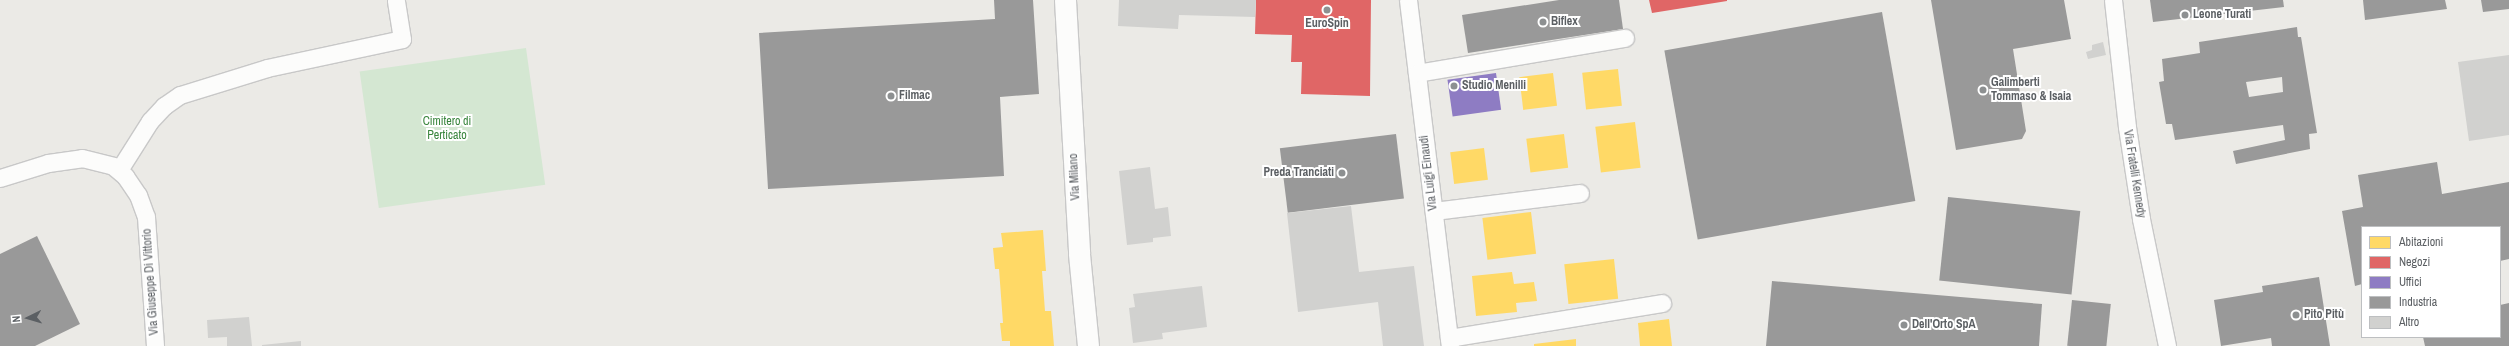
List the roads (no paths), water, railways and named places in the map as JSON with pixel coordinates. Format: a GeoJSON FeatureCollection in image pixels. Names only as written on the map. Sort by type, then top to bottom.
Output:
{"type":"FeatureCollection","features":[{"type":"Feature","properties":{"kind":"street"},"geometry":{"type":"LineString","coordinates":[[0,178],[72,159],[100,161],[119,170],[150,121],[164,106],[180,95],[267,68],[402,39],[396,0]]}},
{"type":"Feature","properties":{"kind":"street","name":"Via Luigi Einaudi"},"geometry":{"type":"LineString","coordinates":[[1408,0],[1449,342]]}},
{"type":"Feature","properties":{"kind":"street","name":"Via Fratelli Kennedy"},"geometry":{"type":"LineString","coordinates":[[2113,0],[2127,127],[2141,219],[2167,346]]}},
{"type":"Feature","properties":{"kind":"street","name":"Via Milano"},"geometry":{"type":"LineString","coordinates":[[1067,3],[1079,254],[1088,346]]}},
{"type":"Feature","properties":{"kind":"street"},"geometry":{"type":"LineString","coordinates":[[1417,73],[1625,38]]}},
{"type":"Feature","properties":{"kind":"street","name":"Via Giuseppe Di Vittorio"},"geometry":{"type":"LineString","coordinates":[[119,170],[138,195],[146,217],[155,346]]}},
{"type":"Feature","properties":{"kind":"street"},"geometry":{"type":"LineString","coordinates":[[1434,212],[1580,193]]}},
{"type":"Feature","properties":{"kind":"street"},"geometry":{"type":"LineString","coordinates":[[1449,342],[1662,304]]}},
{"type":"Feature","properties":{"kind":"place","name":"EuroSpin"},"geometry":{"type":"Point","coordinates":[1327,10]}},
{"type":"Feature","properties":{"kind":"place","name":"Leone Turati"},"geometry":{"type":"Point","coordinates":[2185,15]}},
{"type":"Feature","properties":{"kind":"place","name":"Biflex"},"geometry":{"type":"Point","coordinates":[1543,22]}},
{"type":"Feature","properties":{"kind":"place","name":"Studio Menilli"},"geometry":{"type":"Point","coordinates":[1454,86]}},
{"type":"Feature","properties":{"kind":"place","name":"Galimberti Tommaso & Isaia"},"geometry":{"type":"Point","coordinates":[1983,90]}},
{"type":"Feature","properties":{"kind":"place","name":"Filmac"},"geometry":{"type":"Point","coordinates":[891,96]}},
{"type":"Feature","properties":{"kind":"place","name":"Preda Tranciati"},"geometry":{"type":"Point","coordinates":[1342,173]}},
{"type":"Feature","properties":{"kind":"place","name":"Pito Pitù"},"geometry":{"type":"Point","coordinates":[2296,315]}},
{"type":"Feature","properties":{"kind":"place","name":"Dell'Orto SpA"},"geometry":{"type":"Point","coordinates":[1904,325]}},
{"type":"Feature","properties":{"kind":"park label","name":"Cimitero di Perticato"},"geometry":{"type":"Point","coordinates":[447,129]}}]}
